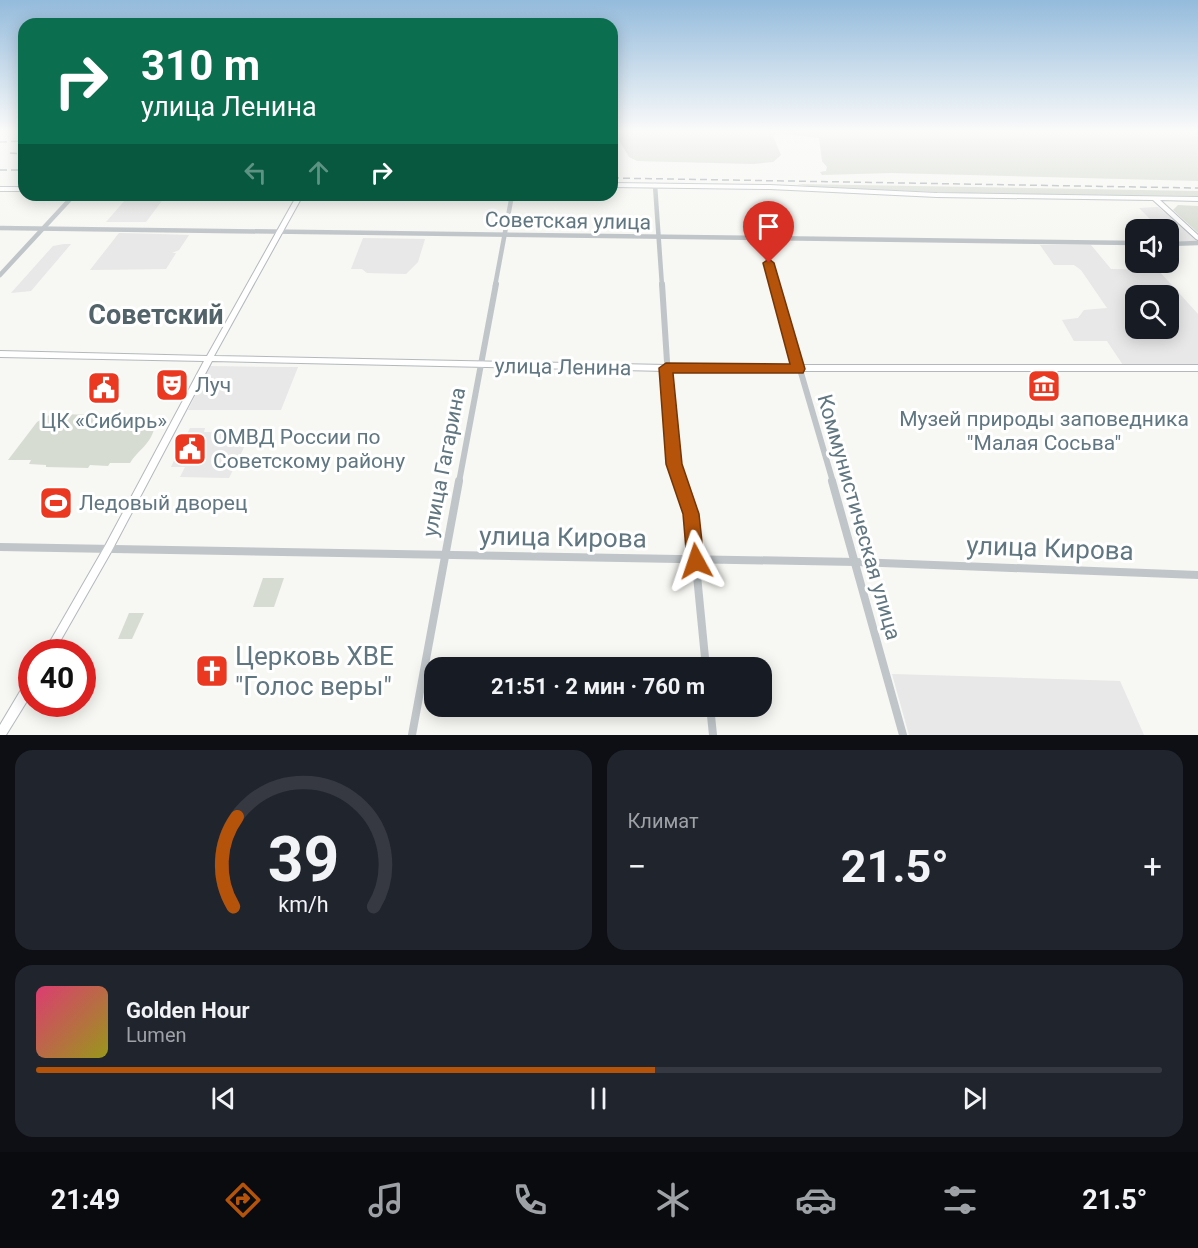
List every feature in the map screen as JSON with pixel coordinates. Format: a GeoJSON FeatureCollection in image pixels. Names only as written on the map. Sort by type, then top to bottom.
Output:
{"type":"FeatureCollection","features":[{"type":"Feature","properties":{"kind":"main road"},"geometry":{"type":"LineString","coordinates":[[618,185],[1198,201]]}},
{"type":"Feature","properties":{"kind":"main road"},"geometry":{"type":"LineString","coordinates":[[0,189],[18,189]]}},
{"type":"Feature","properties":{"kind":"main road"},"geometry":{"type":"LineString","coordinates":[[1063,197],[1198,201]]}},
{"type":"Feature","properties":{"kind":"main road"},"geometry":{"type":"LineString","coordinates":[[1155,199],[1198,238]]}},
{"type":"Feature","properties":{"kind":"main road"},"geometry":{"type":"LineString","coordinates":[[1139,200],[1153,202],[1170,214]]}},
{"type":"Feature","properties":{"kind":"main road"},"geometry":{"type":"LineString","coordinates":[[56,639],[108,549],[209,359],[297,201]]}},
{"type":"Feature","properties":{"kind":"main road"},"geometry":{"type":"LineString","coordinates":[[1170,214],[1164,204],[1173,201]]}},
{"type":"Feature","properties":{"kind":"main road","name":"улица Ленина"},"geometry":{"type":"LineString","coordinates":[[0,354],[481,366],[798,369],[1198,368]]}},
{"type":"Feature","properties":{"kind":"main road"},"geometry":{"type":"LineString","coordinates":[[0,735],[18,705]]}},
{"type":"Feature","properties":{"kind":"street"},"geometry":{"type":"LineString","coordinates":[[655,185],[674,464],[691,514],[705,657]]}},
{"type":"Feature","properties":{"kind":"street"},"geometry":{"type":"LineString","coordinates":[[0,275],[68,201]]}},
{"type":"Feature","properties":{"kind":"street","name":"улица Гагарина"},"geometry":{"type":"LineString","coordinates":[[412,735],[511,201]]}},
{"type":"Feature","properties":{"kind":"street","name":"Советская улица"},"geometry":{"type":"LineString","coordinates":[[0,228],[505,237],[1125,243]]}},
{"type":"Feature","properties":{"kind":"street","name":"Коммунистическая улица"},"geometry":{"type":"LineString","coordinates":[[762,240],[856,562],[903,735]]}},
{"type":"Feature","properties":{"kind":"street"},"geometry":{"type":"LineString","coordinates":[[1179,244],[1198,243]]}},
{"type":"Feature","properties":{"kind":"street","name":"улица Кирова"},"geometry":{"type":"LineString","coordinates":[[0,547],[696,561],[856,562],[1198,575]]}},
{"type":"Feature","properties":{"kind":"street"},"geometry":{"type":"LineString","coordinates":[[711,717],[713,735]]}},
{"type":"Feature","properties":{"kind":"shaded area"},"geometry":{"type":"Polygon","coordinates":[[[1198,166],[1198,181],[891,173],[822,175],[820,172],[826,171],[827,167],[1198,166]]]}},
{"type":"Feature","properties":{"kind":"shaded area"},"geometry":{"type":"Polygon","coordinates":[[[797,184],[1198,191],[1198,196],[961,193],[813,187],[797,184]]]}},
{"type":"Feature","properties":{"kind":"shaded area"},"geometry":{"type":"Polygon","coordinates":[[[124,201],[162,201],[146,222],[106,222],[124,201]]]}},
{"type":"Feature","properties":{"kind":"shaded area"},"geometry":{"type":"Polygon","coordinates":[[[1178,205],[1198,206],[1198,233],[1173,210],[1178,205]]]}},
{"type":"Feature","properties":{"kind":"shaded area"},"geometry":{"type":"Polygon","coordinates":[[[1158,207],[1173,219],[1150,219],[1139,208],[1158,207]]]}},
{"type":"Feature","properties":{"kind":"shaded area"},"geometry":{"type":"Polygon","coordinates":[[[1179,224],[1186,230],[1197,241],[1179,242],[1179,224]]]}},
{"type":"Feature","properties":{"kind":"shaded area"},"geometry":{"type":"Polygon","coordinates":[[[119,233],[189,235],[179,250],[172,253],[176,253],[166,269],[90,270],[119,233]]]}},
{"type":"Feature","properties":{"kind":"shaded area"},"geometry":{"type":"Polygon","coordinates":[[[363,238],[425,239],[418,262],[406,274],[367,273],[362,269],[351,269],[363,238]]]}},
{"type":"Feature","properties":{"kind":"shaded area"},"geometry":{"type":"Polygon","coordinates":[[[71,244],[31,291],[11,293],[53,246],[71,244]]]}},
{"type":"Feature","properties":{"kind":"shaded area"},"geometry":{"type":"Polygon","coordinates":[[[1040,245],[1091,245],[1111,269],[1125,269],[1125,273],[1161,273],[1172,285],[1125,285],[1125,339],[1179,339],[1179,293],[1198,314],[1198,365],[1123,365],[1107,341],[1074,341],[1062,320],[1078,318],[1084,310],[1107,308],[1081,270],[1074,265],[1054,265],[1040,245]]]}},
{"type":"Feature","properties":{"kind":"shaded area"},"geometry":{"type":"Polygon","coordinates":[[[210,366],[298,367],[281,410],[188,410],[210,366]]]}},
{"type":"Feature","properties":{"kind":"shaded area"},"geometry":{"type":"Polygon","coordinates":[[[51,414],[148,416],[154,429],[150,439],[130,463],[110,463],[108,466],[90,465],[88,468],[46,467],[46,465],[29,464],[31,460],[8,460],[37,422],[51,414]]]}},
{"type":"Feature","properties":{"kind":"shaded area"},"geometry":{"type":"Polygon","coordinates":[[[190,428],[205,428],[204,432],[251,433],[229,478],[180,477],[185,467],[171,467],[190,428]]]}},
{"type":"Feature","properties":{"kind":"shaded area"},"geometry":{"type":"Polygon","coordinates":[[[263,578],[284,578],[274,607],[253,607],[263,578]]]}},
{"type":"Feature","properties":{"kind":"shaded area"},"geometry":{"type":"Polygon","coordinates":[[[129,613],[144,613],[132,639],[118,639],[129,613]]]}},
{"type":"Feature","properties":{"kind":"shaded area"},"geometry":{"type":"Polygon","coordinates":[[[892,674],[1120,681],[1144,735],[909,735],[892,674]]]}},
{"type":"Feature","properties":{"kind":"railway"},"geometry":{"type":"LineString","coordinates":[[0,170],[18,170]]}},
{"type":"Feature","properties":{"kind":"railway"},"geometry":{"type":"LineString","coordinates":[[618,178],[1198,188]]}},
{"type":"Feature","properties":{"kind":"place","name":"Луч"},"geometry":{"type":"Point","coordinates":[172,385]}},
{"type":"Feature","properties":{"kind":"place","name":"Музей природы заповедника \"Малая Сосьва\""},"geometry":{"type":"Point","coordinates":[1044,386]}},
{"type":"Feature","properties":{"kind":"place","name":"ЦК «Сибирь»"},"geometry":{"type":"Point","coordinates":[104,388]}},
{"type":"Feature","properties":{"kind":"place","name":"ОМВД России по Советскому району"},"geometry":{"type":"Point","coordinates":[190,449]}},
{"type":"Feature","properties":{"kind":"place","name":"Ледовый дворец"},"geometry":{"type":"Point","coordinates":[56,503]}},
{"type":"Feature","properties":{"kind":"place","name":"Церковь ХВЕ \"Голос веры\""},"geometry":{"type":"Point","coordinates":[212,671]}},
{"type":"Feature","properties":{"kind":"district","name":"Советский"},"geometry":{"type":"Point","coordinates":[156,315]}},
{"type":"Feature","properties":{"kind":"route"},"geometry":{"type":"LineString","coordinates":[[696,561],[689,505],[674,464],[666,368],[798,369],[769,263]]}}]}
